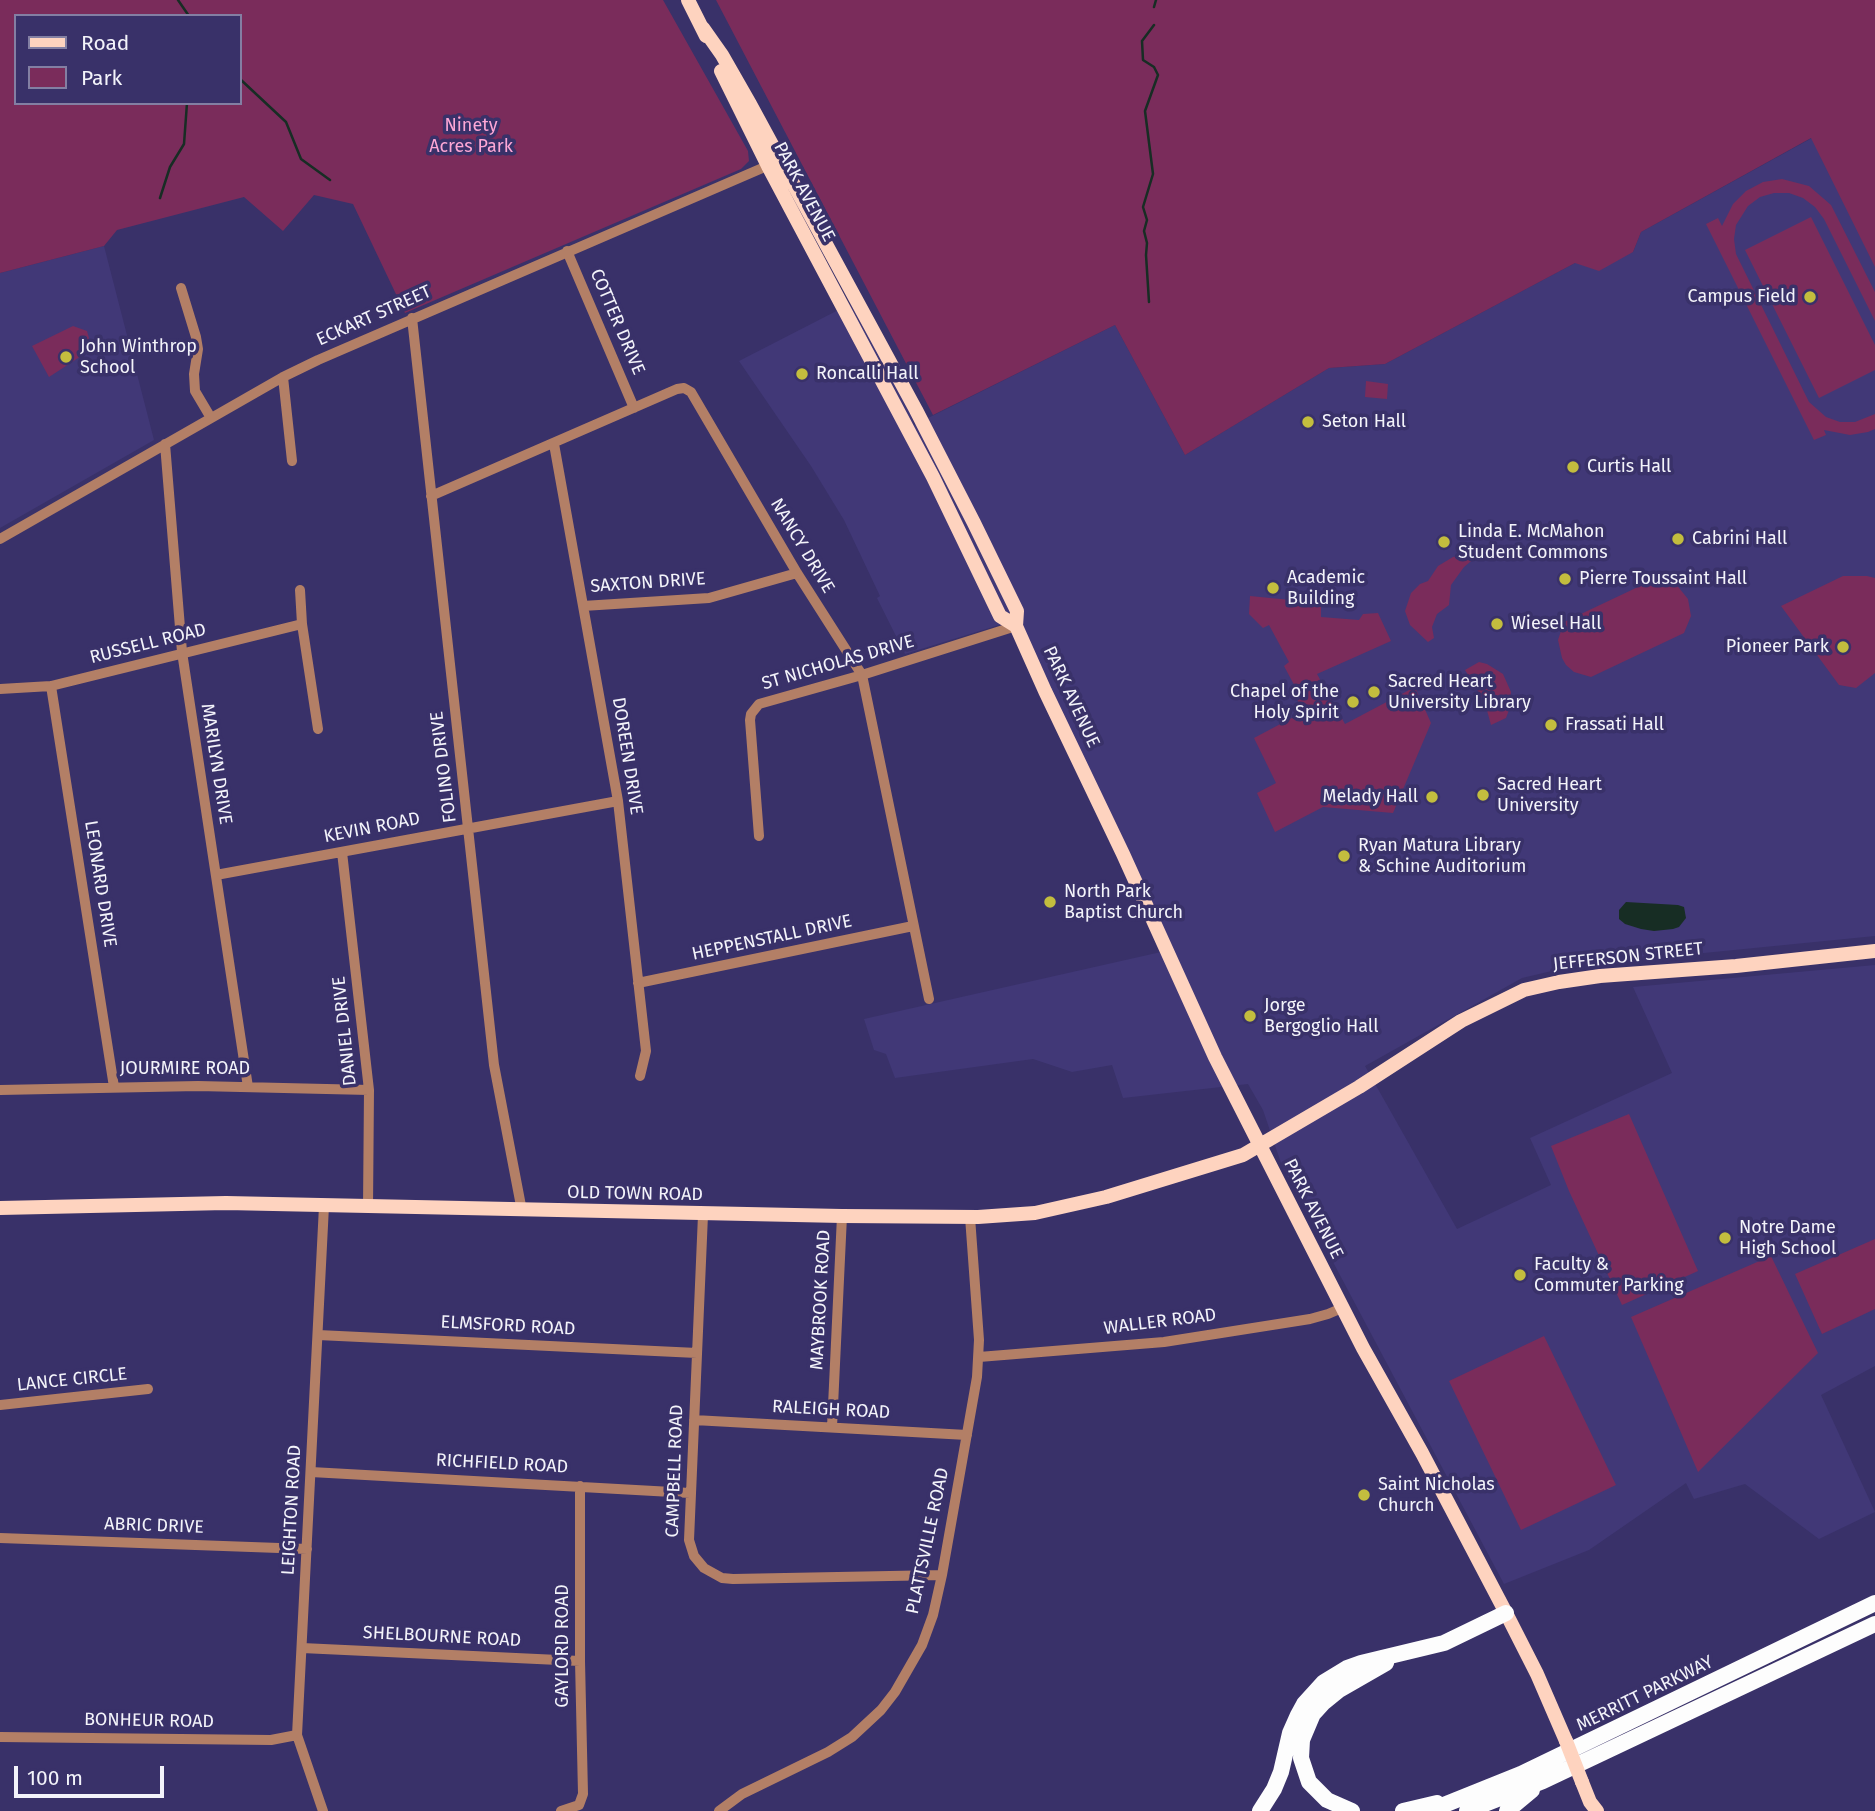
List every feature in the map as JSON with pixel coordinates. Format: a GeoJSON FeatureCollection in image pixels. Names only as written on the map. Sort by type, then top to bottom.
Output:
{"type":"FeatureCollection","features":[{"type":"Feature","properties":{"kind":"highway","name":"MERRITT PARKWAY"},"geometry":{"type":"LineString","coordinates":[[1467,1804],[1521,1774],[1875,1603]]}},
{"type":"Feature","properties":{"kind":"highway"},"geometry":{"type":"LineString","coordinates":[[1260,1811],[1281,1772],[1290,1733],[1298,1715],[1324,1682],[1361,1663],[1444,1643],[1506,1613]]}},
{"type":"Feature","properties":{"kind":"highway","name":"MERRITT PARKWAY"},"geometry":{"type":"LineString","coordinates":[[1429,1811],[1467,1804],[1543,1781],[1875,1624]]}},
{"type":"Feature","properties":{"kind":"highway"},"geometry":{"type":"LineString","coordinates":[[1352,1811],[1327,1800],[1309,1782],[1301,1758],[1304,1733],[1313,1714],[1339,1690],[1403,1655]]}},
{"type":"Feature","properties":{"kind":"highway"},"geometry":{"type":"LineString","coordinates":[[1507,1811],[1543,1781]]}},
{"type":"Feature","properties":{"kind":"highway"},"geometry":{"type":"LineString","coordinates":[[1403,1811],[1467,1804]]}},
{"type":"Feature","properties":{"kind":"main road","name":"PARK AVENUE"},"geometry":{"type":"LineString","coordinates":[[688,0],[727,65],[960,530],[1000,616],[1016,626]]}},
{"type":"Feature","properties":{"kind":"main road","name":"PARK AVENUE"},"geometry":{"type":"LineString","coordinates":[[775,163],[916,410],[1017,611],[1016,626],[1123,854],[1184,994],[1342,1308],[1537,1674],[1592,1808]]}},
{"type":"Feature","properties":{"kind":"main road"},"geometry":{"type":"LineString","coordinates":[[904,422],[916,410]]}},
{"type":"Feature","properties":{"kind":"main road","name":"JEFFERSON STREET"},"geometry":{"type":"LineString","coordinates":[[1259,1146],[1359,1087],[1461,1021],[1524,990],[1600,976],[1736,966],[1875,950]]}},
{"type":"Feature","properties":{"kind":"main road","name":"OLD TOWN ROAD"},"geometry":{"type":"LineString","coordinates":[[0,1208],[212,1203],[703,1214],[970,1217],[1015,1215],[1075,1205],[1231,1159],[1259,1146]]}},
{"type":"Feature","properties":{"kind":"street","name":"ECKART STREET"},"geometry":{"type":"LineString","coordinates":[[0,539],[283,377],[412,318],[775,163]]}},
{"type":"Feature","properties":{"kind":"street","name":"COTTER DRIVE"},"geometry":{"type":"LineString","coordinates":[[567,251],[634,408]]}},
{"type":"Feature","properties":{"kind":"street"},"geometry":{"type":"LineString","coordinates":[[181,288],[198,349],[194,374],[195,391],[211,418]]}},
{"type":"Feature","properties":{"kind":"street","name":"FOLINO DRIVE"},"geometry":{"type":"LineString","coordinates":[[412,318],[494,1065],[522,1211]]}},
{"type":"Feature","properties":{"kind":"street"},"geometry":{"type":"LineString","coordinates":[[283,377],[292,461]]}},
{"type":"Feature","properties":{"kind":"street","name":"NANCY DRIVE"},"geometry":{"type":"LineString","coordinates":[[431,496],[677,389],[684,388],[691,392],[797,573],[862,675],[869,698],[929,999]]}},
{"type":"Feature","properties":{"kind":"street","name":"MARILYN DRIVE"},"geometry":{"type":"LineString","coordinates":[[165,444],[182,652],[248,1087]]}},
{"type":"Feature","properties":{"kind":"street","name":"DOREEN DRIVE"},"geometry":{"type":"LineString","coordinates":[[554,444],[618,801],[646,1051],[640,1076]]}},
{"type":"Feature","properties":{"kind":"street","name":"SAXTON DRIVE"},"geometry":{"type":"LineString","coordinates":[[583,606],[709,598],[797,573]]}},
{"type":"Feature","properties":{"kind":"street"},"geometry":{"type":"LineString","coordinates":[[300,590],[302,624],[318,730]]}},
{"type":"Feature","properties":{"kind":"street","name":"RUSSELL ROAD"},"geometry":{"type":"LineString","coordinates":[[0,689],[51,686],[302,624]]}},
{"type":"Feature","properties":{"kind":"street","name":"ST NICHOLAS DRIVE"},"geometry":{"type":"LineString","coordinates":[[759,836],[751,714],[759,704],[862,675],[1016,626]]}},
{"type":"Feature","properties":{"kind":"street","name":"LEONARD DRIVE"},"geometry":{"type":"LineString","coordinates":[[51,686],[114,1087]]}},
{"type":"Feature","properties":{"kind":"street","name":"KEVIN ROAD"},"geometry":{"type":"LineString","coordinates":[[216,875],[618,801]]}},
{"type":"Feature","properties":{"kind":"street","name":"DANIEL DRIVE"},"geometry":{"type":"LineString","coordinates":[[342,852],[369,1090],[368,1207]]}},
{"type":"Feature","properties":{"kind":"street","name":"HEPPENSTALL DRIVE"},"geometry":{"type":"LineString","coordinates":[[638,983],[913,926]]}},
{"type":"Feature","properties":{"kind":"street","name":"JOURMIRE ROAD"},"geometry":{"type":"LineString","coordinates":[[0,1090],[114,1087],[369,1090]]}},
{"type":"Feature","properties":{"kind":"street","name":"LEIGHTON ROAD"},"geometry":{"type":"LineString","coordinates":[[323,1811],[297,1735],[324,1206]]}},
{"type":"Feature","properties":{"kind":"street","name":"CAMPBELL ROAD"},"geometry":{"type":"LineString","coordinates":[[703,1214],[689,1540],[691,1549],[704,1569],[722,1578],[942,1575]]}},
{"type":"Feature","properties":{"kind":"street","name":"MAYBROOK ROAD"},"geometry":{"type":"LineString","coordinates":[[832,1427],[842,1216]]}},
{"type":"Feature","properties":{"kind":"street","name":"PLATTSVILLE ROAD"},"geometry":{"type":"LineString","coordinates":[[719,1811],[742,1794],[828,1752],[852,1737],[881,1710],[903,1680],[922,1645],[933,1615],[942,1575],[979,1357],[970,1217]]}},
{"type":"Feature","properties":{"kind":"street","name":"WALLER ROAD"},"geometry":{"type":"LineString","coordinates":[[979,1357],[1164,1342],[1310,1319],[1342,1308]]}},
{"type":"Feature","properties":{"kind":"street","name":"ELMSFORD ROAD"},"geometry":{"type":"LineString","coordinates":[[318,1335],[697,1353]]}},
{"type":"Feature","properties":{"kind":"street","name":"LANCE CIRCLE"},"geometry":{"type":"LineString","coordinates":[[0,1405],[149,1389]]}},
{"type":"Feature","properties":{"kind":"street","name":"RALEIGH ROAD"},"geometry":{"type":"LineString","coordinates":[[694,1420],[967,1435]]}},
{"type":"Feature","properties":{"kind":"street","name":"RICHFIELD ROAD"},"geometry":{"type":"LineString","coordinates":[[312,1472],[690,1493]]}},
{"type":"Feature","properties":{"kind":"street","name":"GAYLORD ROAD"},"geometry":{"type":"LineString","coordinates":[[561,1811],[579,1805],[583,1794],[580,1486]]}},
{"type":"Feature","properties":{"kind":"street","name":"ABRIC DRIVE"},"geometry":{"type":"LineString","coordinates":[[0,1538],[307,1549]]}},
{"type":"Feature","properties":{"kind":"street","name":"SHELBOURNE ROAD"},"geometry":{"type":"LineString","coordinates":[[302,1648],[580,1661]]}},
{"type":"Feature","properties":{"kind":"street","name":"BONHEUR ROAD"},"geometry":{"type":"LineString","coordinates":[[0,1737],[271,1740],[297,1735]]}},
{"type":"Feature","properties":{"kind":"shaded area","name":"Sacred Heart University"},"geometry":{"type":"Polygon","coordinates":[[[1812,138],[1875,263],[1875,936],[1573,966],[1522,978],[1365,1066],[1457,1229],[1551,1185],[1530,1138],[1672,1073],[1633,987],[1875,965],[1875,1366],[1821,1395],[1875,1512],[1819,1539],[1745,1484],[1694,1499],[1686,1483],[1589,1550],[1504,1584],[1282,1166],[1263,1110],[1248,1084],[1123,1098],[1112,1065],[1072,1072],[1033,1059],[895,1078],[886,1054],[874,1050],[864,1019],[1161,952],[1012,621],[905,654],[877,598],[880,596],[844,520],[811,466],[739,361],[850,304],[909,409],[914,425],[1115,325],[1185,455],[1329,368],[1385,364],[1575,263],[1633,252],[1641,232],[1812,138]]]}},
{"type":"Feature","properties":{"kind":"shaded area","name":"John Winthrop School"},"geometry":{"type":"Polygon","coordinates":[[[104,246],[154,440],[0,528],[0,273],[104,246]]]}},
{"type":"Feature","properties":{"kind":"shaded area"},"geometry":{"type":"Polygon","coordinates":[[[1626,902],[1678,905],[1684,907],[1686,918],[1679,927],[1673,929],[1641,929],[1619,919],[1619,910],[1626,902]]]}},
{"type":"Feature","properties":{"kind":"green space","name":"Ninety Acres Park"},"geometry":{"type":"Polygon","coordinates":[[[0,0],[663,0],[748,151],[749,161],[741,169],[405,313],[353,204],[314,195],[283,231],[244,197],[117,230],[104,246],[0,273],[0,0]]]}},
{"type":"Feature","properties":{"kind":"green space"},"geometry":{"type":"Polygon","coordinates":[[[716,0],[1875,0],[1875,267],[1811,138],[1641,232],[1633,252],[1599,271],[1575,263],[1385,364],[1329,368],[1185,455],[1115,325],[933,415],[716,0]]]}},
{"type":"Feature","properties":{"kind":"green space"},"geometry":{"type":"Polygon","coordinates":[[[1782,179],[1809,186],[1831,205],[1875,292],[1875,321],[1824,219],[1815,207],[1803,198],[1789,193],[1774,193],[1760,197],[1748,206],[1736,225],[1736,254],[1809,402],[1826,417],[1840,422],[1855,422],[1875,414],[1875,429],[1868,432],[1850,435],[1824,430],[1826,435],[1814,440],[1706,224],[1718,218],[1722,226],[1733,204],[1746,191],[1763,182],[1782,179]]]}},
{"type":"Feature","properties":{"kind":"green space","name":"Campus Field"},"geometry":{"type":"Polygon","coordinates":[[[1811,217],[1875,345],[1875,370],[1819,398],[1745,250],[1811,217]]]}},
{"type":"Feature","properties":{"kind":"green space"},"geometry":{"type":"Polygon","coordinates":[[[73,326],[87,331],[92,349],[49,377],[32,346],[73,326]]]}},
{"type":"Feature","properties":{"kind":"green space"},"geometry":{"type":"Polygon","coordinates":[[[1366,381],[1388,384],[1387,399],[1365,397],[1366,381]]]}},
{"type":"Feature","properties":{"kind":"green space"},"geometry":{"type":"Polygon","coordinates":[[[1475,552],[1476,557],[1464,567],[1451,585],[1449,605],[1437,614],[1432,627],[1434,638],[1428,642],[1410,625],[1405,611],[1411,593],[1420,584],[1428,581],[1438,566],[1453,557],[1475,552]]]}},
{"type":"Feature","properties":{"kind":"green space","name":"Pioneer Park"},"geometry":{"type":"Polygon","coordinates":[[[1843,576],[1875,578],[1875,673],[1856,688],[1839,685],[1781,606],[1843,576]]]}},
{"type":"Feature","properties":{"kind":"green space"},"geometry":{"type":"Polygon","coordinates":[[[1657,578],[1675,583],[1688,599],[1691,616],[1684,633],[1591,677],[1574,672],[1566,665],[1558,640],[1564,622],[1657,578]]]}},
{"type":"Feature","properties":{"kind":"green space"},"geometry":{"type":"Polygon","coordinates":[[[1250,596],[1321,603],[1321,617],[1359,620],[1363,614],[1378,613],[1391,641],[1317,674],[1345,724],[1415,687],[1431,723],[1393,813],[1323,807],[1275,832],[1257,793],[1276,783],[1254,738],[1303,712],[1296,697],[1299,694],[1284,666],[1289,662],[1269,625],[1263,628],[1249,614],[1250,596]]]}},
{"type":"Feature","properties":{"kind":"green space"},"geometry":{"type":"Polygon","coordinates":[[[1479,662],[1503,674],[1511,692],[1506,718],[1491,725],[1485,703],[1465,670],[1479,662]]]}},
{"type":"Feature","properties":{"kind":"green space"},"geometry":{"type":"Polygon","coordinates":[[[1629,1114],[1698,1271],[1622,1305],[1551,1146],[1629,1114]]]}},
{"type":"Feature","properties":{"kind":"green space"},"geometry":{"type":"Polygon","coordinates":[[[1875,1239],[1875,1309],[1822,1334],[1795,1274],[1875,1239]]]}},
{"type":"Feature","properties":{"kind":"green space"},"geometry":{"type":"Polygon","coordinates":[[[1771,1256],[1818,1353],[1698,1472],[1631,1317],[1771,1256]]]}},
{"type":"Feature","properties":{"kind":"green space"},"geometry":{"type":"Polygon","coordinates":[[[1544,1336],[1616,1485],[1521,1530],[1449,1381],[1544,1336]]]}},
{"type":"Feature","properties":{"kind":"waterway"},"geometry":{"type":"LineString","coordinates":[[178,0],[188,14]]}},
{"type":"Feature","properties":{"kind":"waterway"},"geometry":{"type":"LineString","coordinates":[[1154,7],[1156,0]]}},
{"type":"Feature","properties":{"kind":"waterway"},"geometry":{"type":"LineString","coordinates":[[1149,302],[1147,243],[1144,231],[1147,220],[1143,207],[1153,174],[1145,111],[1158,75],[1154,67],[1143,60],[1142,41],[1154,25]]}},
{"type":"Feature","properties":{"kind":"waterway"},"geometry":{"type":"LineString","coordinates":[[242,81],[286,122],[301,159],[330,180]]}},
{"type":"Feature","properties":{"kind":"waterway"},"geometry":{"type":"LineString","coordinates":[[160,198],[170,167],[184,144],[187,105]]}},
{"type":"Feature","properties":{"kind":"place","name":"Campus Field"},"geometry":{"type":"Point","coordinates":[1810,297]}},
{"type":"Feature","properties":{"kind":"place","name":"John Winthrop School"},"geometry":{"type":"Point","coordinates":[66,357]}},
{"type":"Feature","properties":{"kind":"place","name":"Roncalli Hall"},"geometry":{"type":"Point","coordinates":[802,374]}},
{"type":"Feature","properties":{"kind":"place","name":"Seton Hall"},"geometry":{"type":"Point","coordinates":[1308,422]}},
{"type":"Feature","properties":{"kind":"place","name":"Curtis Hall"},"geometry":{"type":"Point","coordinates":[1573,467]}},
{"type":"Feature","properties":{"kind":"place","name":"Cabrini Hall"},"geometry":{"type":"Point","coordinates":[1678,539]}},
{"type":"Feature","properties":{"kind":"place","name":"Linda E. McMahon Student Commons"},"geometry":{"type":"Point","coordinates":[1444,542]}},
{"type":"Feature","properties":{"kind":"place","name":"Pierre Toussaint Hall"},"geometry":{"type":"Point","coordinates":[1565,579]}},
{"type":"Feature","properties":{"kind":"place","name":"Academic Building"},"geometry":{"type":"Point","coordinates":[1273,588]}},
{"type":"Feature","properties":{"kind":"place","name":"Wiesel Hall"},"geometry":{"type":"Point","coordinates":[1497,624]}},
{"type":"Feature","properties":{"kind":"place","name":"Pioneer Park"},"geometry":{"type":"Point","coordinates":[1843,647]}},
{"type":"Feature","properties":{"kind":"place","name":"Sacred Heart University Library"},"geometry":{"type":"Point","coordinates":[1374,692]}},
{"type":"Feature","properties":{"kind":"place","name":"Chapel of the Holy Spirit"},"geometry":{"type":"Point","coordinates":[1353,702]}},
{"type":"Feature","properties":{"kind":"place","name":"Frassati Hall"},"geometry":{"type":"Point","coordinates":[1551,725]}},
{"type":"Feature","properties":{"kind":"place","name":"Sacred Heart University"},"geometry":{"type":"Point","coordinates":[1483,795]}},
{"type":"Feature","properties":{"kind":"place","name":"Melady Hall"},"geometry":{"type":"Point","coordinates":[1432,797]}},
{"type":"Feature","properties":{"kind":"place","name":"Ryan Matura Library & Schine Auditorium"},"geometry":{"type":"Point","coordinates":[1344,856]}},
{"type":"Feature","properties":{"kind":"place","name":"North Park Baptist Church"},"geometry":{"type":"Point","coordinates":[1050,902]}},
{"type":"Feature","properties":{"kind":"place","name":"Jorge Bergoglio Hall"},"geometry":{"type":"Point","coordinates":[1250,1016]}},
{"type":"Feature","properties":{"kind":"place","name":"Notre Dame High School"},"geometry":{"type":"Point","coordinates":[1725,1238]}},
{"type":"Feature","properties":{"kind":"place","name":"Faculty & Commuter Parking"},"geometry":{"type":"Point","coordinates":[1520,1275]}},
{"type":"Feature","properties":{"kind":"place","name":"Saint Nicholas Church"},"geometry":{"type":"Point","coordinates":[1364,1495]}}]}
